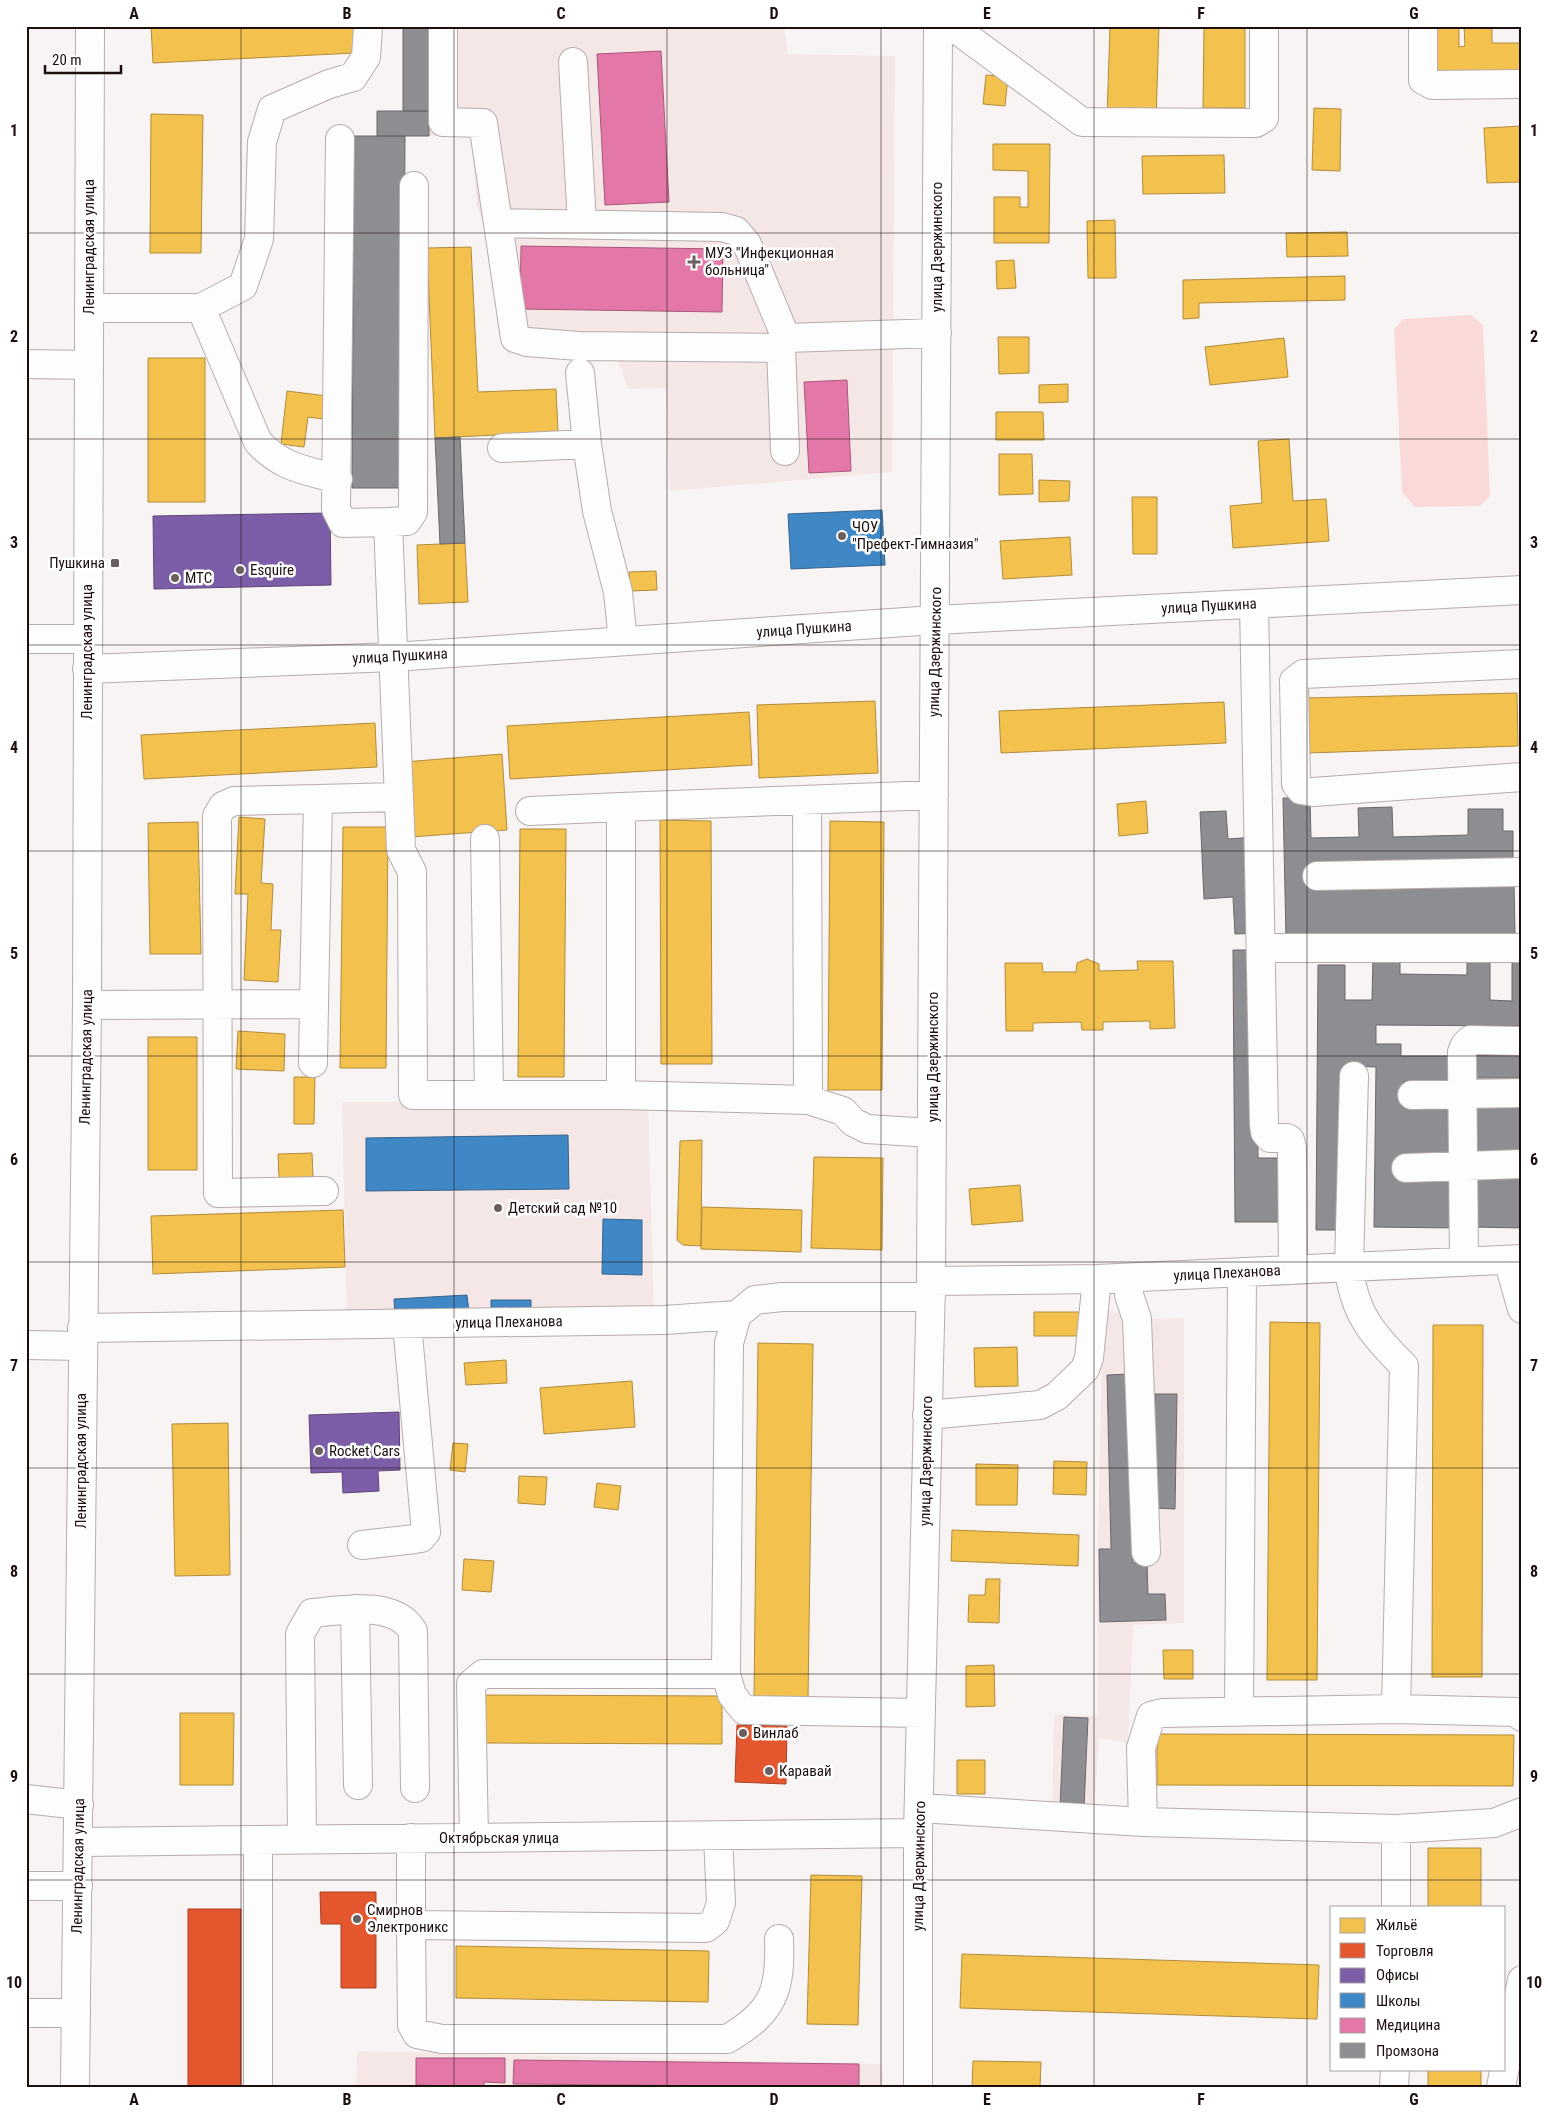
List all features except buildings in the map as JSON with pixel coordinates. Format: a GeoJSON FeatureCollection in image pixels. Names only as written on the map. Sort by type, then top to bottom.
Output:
{"type":"FeatureCollection","features":[{"type":"Feature","properties":{"kind":"main road","name":"Ленинградская улица"},"geometry":{"type":"LineString","coordinates":[[75,2087],[79,1842],[81,1337],[87,1005],[90,26]]}},
{"type":"Feature","properties":{"kind":"main road"},"geometry":{"type":"LineString","coordinates":[[89,308],[201,308],[243,286],[259,240],[262,142],[272,109],[329,84],[353,77],[366,57],[368,26]]}},
{"type":"Feature","properties":{"kind":"main road","name":"улица Дзержинского"},"geometry":{"type":"LineString","coordinates":[[918,2087],[919,1821],[931,1289],[938,26]]}},
{"type":"Feature","properties":{"kind":"main road"},"geometry":{"type":"LineString","coordinates":[[952,26],[1082,122],[1247,123],[1256,123],[1264,118],[1264,26]]}},
{"type":"Feature","properties":{"kind":"main road"},"geometry":{"type":"LineString","coordinates":[[1423,26],[1423,80],[1432,85],[1522,84]]}},
{"type":"Feature","properties":{"kind":"main road"},"geometry":{"type":"LineString","coordinates":[[443,28],[443,122],[483,123],[515,338],[527,342],[579,346],[783,343],[937,333]]}},
{"type":"Feature","properties":{"kind":"main road"},"geometry":{"type":"LineString","coordinates":[[573,62],[582,224]]}},
{"type":"Feature","properties":{"kind":"main road"},"geometry":{"type":"LineString","coordinates":[[340,139],[338,478],[336,509],[344,522],[407,521],[413,512],[414,186]]}},
{"type":"Feature","properties":{"kind":"main road"},"geometry":{"type":"LineString","coordinates":[[498,223],[722,227],[736,231],[747,244],[783,343],[785,452]]}},
{"type":"Feature","properties":{"kind":"main road"},"geometry":{"type":"LineString","coordinates":[[201,308],[258,442],[272,457],[292,467],[338,478]]}},
{"type":"Feature","properties":{"kind":"main road"},"geometry":{"type":"LineString","coordinates":[[26,364],[89,365]]}},
{"type":"Feature","properties":{"kind":"main road"},"geometry":{"type":"LineString","coordinates":[[580,373],[587,444],[598,511],[618,592],[622,641]]}},
{"type":"Feature","properties":{"kind":"main road"},"geometry":{"type":"LineString","coordinates":[[502,448],[587,444]]}},
{"type":"Feature","properties":{"kind":"main road"},"geometry":{"type":"LineString","coordinates":[[388,522],[401,850],[412,872],[413,1095],[621,1095],[808,1100],[843,1111],[853,1122],[867,1129],[932,1133]]}},
{"type":"Feature","properties":{"kind":"main road","name":"улица Пушкина"},"geometry":{"type":"LineString","coordinates":[[87,670],[393,657],[935,620],[1522,590]]}},
{"type":"Feature","properties":{"kind":"main road"},"geometry":{"type":"LineString","coordinates":[[1254,604],[1264,1125],[1265,1132],[1270,1138],[1287,1138],[1290,1140],[1292,1148],[1293,1270]]}},
{"type":"Feature","properties":{"kind":"main road"},"geometry":{"type":"LineString","coordinates":[[26,639],[87,639]]}},
{"type":"Feature","properties":{"kind":"main road"},"geometry":{"type":"LineString","coordinates":[[1522,664],[1304,674],[1294,681],[1296,784],[1301,790],[1313,792],[1522,777]]}},
{"type":"Feature","properties":{"kind":"main road"},"geometry":{"type":"LineString","coordinates":[[1258,751],[1295,751]]}},
{"type":"Feature","properties":{"kind":"main road"},"geometry":{"type":"LineString","coordinates":[[530,811],[934,795]]}},
{"type":"Feature","properties":{"kind":"main road"},"geometry":{"type":"LineString","coordinates":[[324,1191],[218,1193],[217,816],[219,810],[234,801],[399,797]]}},
{"type":"Feature","properties":{"kind":"main road"},"geometry":{"type":"LineString","coordinates":[[313,1063],[318,799]]}},
{"type":"Feature","properties":{"kind":"main road"},"geometry":{"type":"LineString","coordinates":[[807,801],[808,1100]]}},
{"type":"Feature","properties":{"kind":"main road"},"geometry":{"type":"LineString","coordinates":[[621,807],[621,1095]]}},
{"type":"Feature","properties":{"kind":"main road"},"geometry":{"type":"LineString","coordinates":[[485,839],[489,1094]]}},
{"type":"Feature","properties":{"kind":"main road"},"geometry":{"type":"LineString","coordinates":[[1317,876],[1522,872]]}},
{"type":"Feature","properties":{"kind":"main road"},"geometry":{"type":"LineString","coordinates":[[1262,948],[1522,948]]}},
{"type":"Feature","properties":{"kind":"main road"},"geometry":{"type":"LineString","coordinates":[[87,1005],[314,1004]]}},
{"type":"Feature","properties":{"kind":"main road"},"geometry":{"type":"LineString","coordinates":[[1464,1262],[1462,1052],[1465,1044],[1470,1040],[1522,1041]]}},
{"type":"Feature","properties":{"kind":"main road"},"geometry":{"type":"LineString","coordinates":[[1354,1076],[1349,1268],[1352,1291],[1356,1304],[1376,1338],[1404,1366],[1396,1709]]}},
{"type":"Feature","properties":{"kind":"main road"},"geometry":{"type":"LineString","coordinates":[[1412,1095],[1522,1093]]}},
{"type":"Feature","properties":{"kind":"main road"},"geometry":{"type":"LineString","coordinates":[[1406,1168],[1522,1164]]}},
{"type":"Feature","properties":{"kind":"main road"},"geometry":{"type":"LineString","coordinates":[[1515,1260],[1522,1309]]}},
{"type":"Feature","properties":{"kind":"main road","name":"улица Плеханова"},"geometry":{"type":"LineString","coordinates":[[26,1345],[81,1337],[407,1324],[664,1320],[737,1315],[755,1300],[782,1297],[1097,1279],[1515,1260]]}},
{"type":"Feature","properties":{"kind":"main road"},"geometry":{"type":"LineString","coordinates":[[1239,1712],[1242,1272]]}},
{"type":"Feature","properties":{"kind":"main road"},"geometry":{"type":"LineString","coordinates":[[1129,1278],[1129,1295],[1137,1319],[1146,1552]]}},
{"type":"Feature","properties":{"kind":"main road"},"geometry":{"type":"LineString","coordinates":[[927,1415],[1040,1405],[1057,1396],[1085,1369],[1089,1358],[1097,1279]]}},
{"type":"Feature","properties":{"kind":"main road"},"geometry":{"type":"LineString","coordinates":[[737,1315],[729,1343],[726,1674],[732,1695],[744,1710],[921,1713]]}},
{"type":"Feature","properties":{"kind":"main road"},"geometry":{"type":"LineString","coordinates":[[362,1545],[421,1538],[426,1532],[407,1324]]}},
{"type":"Feature","properties":{"kind":"main road"},"geometry":{"type":"LineString","coordinates":[[354,1609],[358,1785]]}},
{"type":"Feature","properties":{"kind":"main road"},"geometry":{"type":"LineString","coordinates":[[302,1839],[300,1634],[312,1613],[354,1609],[389,1613],[407,1622],[413,1631],[415,1788]]}},
{"type":"Feature","properties":{"kind":"main road"},"geometry":{"type":"LineString","coordinates":[[474,1838],[471,1684],[483,1674],[726,1674]]}},
{"type":"Feature","properties":{"kind":"main road"},"geometry":{"type":"LineString","coordinates":[[1143,1822],[1142,1748],[1151,1716],[1162,1713],[1396,1709],[1516,1712],[1522,1717]]}},
{"type":"Feature","properties":{"kind":"main road"},"geometry":{"type":"LineString","coordinates":[[26,1798],[79,1806]]}},
{"type":"Feature","properties":{"kind":"main road","name":"Октябрьская улица"},"geometry":{"type":"LineString","coordinates":[[79,1842],[718,1836],[919,1821],[1143,1822],[1396,1829],[1494,1823],[1522,1812]]}},
{"type":"Feature","properties":{"kind":"main road"},"geometry":{"type":"LineString","coordinates":[[1396,1829],[1396,1906]]}},
{"type":"Feature","properties":{"kind":"main road"},"geometry":{"type":"LineString","coordinates":[[410,1925],[706,1928],[715,1921],[721,1903],[718,1836]]}},
{"type":"Feature","properties":{"kind":"main road"},"geometry":{"type":"LineString","coordinates":[[411,1838],[412,2025],[417,2034],[442,2039],[727,2039],[745,2028],[774,1996],[780,1970],[779,1938]]}},
{"type":"Feature","properties":{"kind":"main road"},"geometry":{"type":"LineString","coordinates":[[258,1840],[258,2087]]}},
{"type":"Feature","properties":{"kind":"main road"},"geometry":{"type":"LineString","coordinates":[[26,1886],[78,1886]]}},
{"type":"Feature","properties":{"kind":"main road"},"geometry":{"type":"LineString","coordinates":[[1506,2062],[1522,1980]]}},
{"type":"Feature","properties":{"kind":"main road"},"geometry":{"type":"LineString","coordinates":[[26,2013],[76,2013]]}},
{"type":"Feature","properties":{"kind":"main road"},"geometry":{"type":"LineString","coordinates":[[1394,2087],[1395,2070]]}},
{"type":"Feature","properties":{"kind":"main road"},"geometry":{"type":"LineString","coordinates":[[1501,2087],[1504,2070]]}},
{"type":"Feature","properties":{"kind":"shaded area","name":"МУЗ \"Инфекционная больница\""},"geometry":{"type":"Polygon","coordinates":[[[429,26],[784,26],[788,54],[895,56],[892,472],[670,491],[666,388],[628,389],[615,351],[508,354],[499,334],[497,285],[490,239],[477,207],[471,135],[429,136],[429,26]]]}},
{"type":"Feature","properties":{"kind":"shaded area"},"geometry":{"type":"Polygon","coordinates":[[[1471,315],[1483,325],[1490,496],[1480,506],[1415,507],[1402,492],[1394,330],[1403,319],[1471,315]]]}},
{"type":"Feature","properties":{"kind":"shaded area","name":"Детский сад №10"},"geometry":{"type":"Polygon","coordinates":[[[342,1102],[648,1102],[654,1313],[347,1320],[342,1102]]]}},
{"type":"Feature","properties":{"kind":"shaded area"},"geometry":{"type":"Polygon","coordinates":[[[1103,1308],[1137,1319],[1184,1318],[1184,1623],[1133,1625],[1128,1743],[1099,1738],[1094,1811],[1052,1808],[1054,1715],[1098,1716],[1097,1581],[1103,1308]]]}},
{"type":"Feature","properties":{"kind":"shaded area"},"geometry":{"type":"Polygon","coordinates":[[[357,2051],[882,2064],[883,2087],[356,2087],[357,2051]]]}},
{"type":"Feature","properties":{"kind":"place","name":"МУЗ \"Инфекционная больница\""},"geometry":{"type":"Point","coordinates":[694,262]}},
{"type":"Feature","properties":{"kind":"place","name":"ЧОУ \"Префект-Гимназия\""},"geometry":{"type":"Point","coordinates":[842,536]}},
{"type":"Feature","properties":{"kind":"place","name":"Пушкина"},"geometry":{"type":"Point","coordinates":[115,563]}},
{"type":"Feature","properties":{"kind":"place","name":"Esquire"},"geometry":{"type":"Point","coordinates":[240,570]}},
{"type":"Feature","properties":{"kind":"place","name":"МТС"},"geometry":{"type":"Point","coordinates":[175,578]}},
{"type":"Feature","properties":{"kind":"place","name":"Детский сад №10"},"geometry":{"type":"Point","coordinates":[498,1208]}},
{"type":"Feature","properties":{"kind":"place","name":"Rocket Cars"},"geometry":{"type":"Point","coordinates":[319,1451]}},
{"type":"Feature","properties":{"kind":"place","name":"Винлаб"},"geometry":{"type":"Point","coordinates":[743,1733]}},
{"type":"Feature","properties":{"kind":"place","name":"Каравай"},"geometry":{"type":"Point","coordinates":[769,1771]}},
{"type":"Feature","properties":{"kind":"place","name":"Смирнов Электроникс"},"geometry":{"type":"Point","coordinates":[357,1919]}}]}
